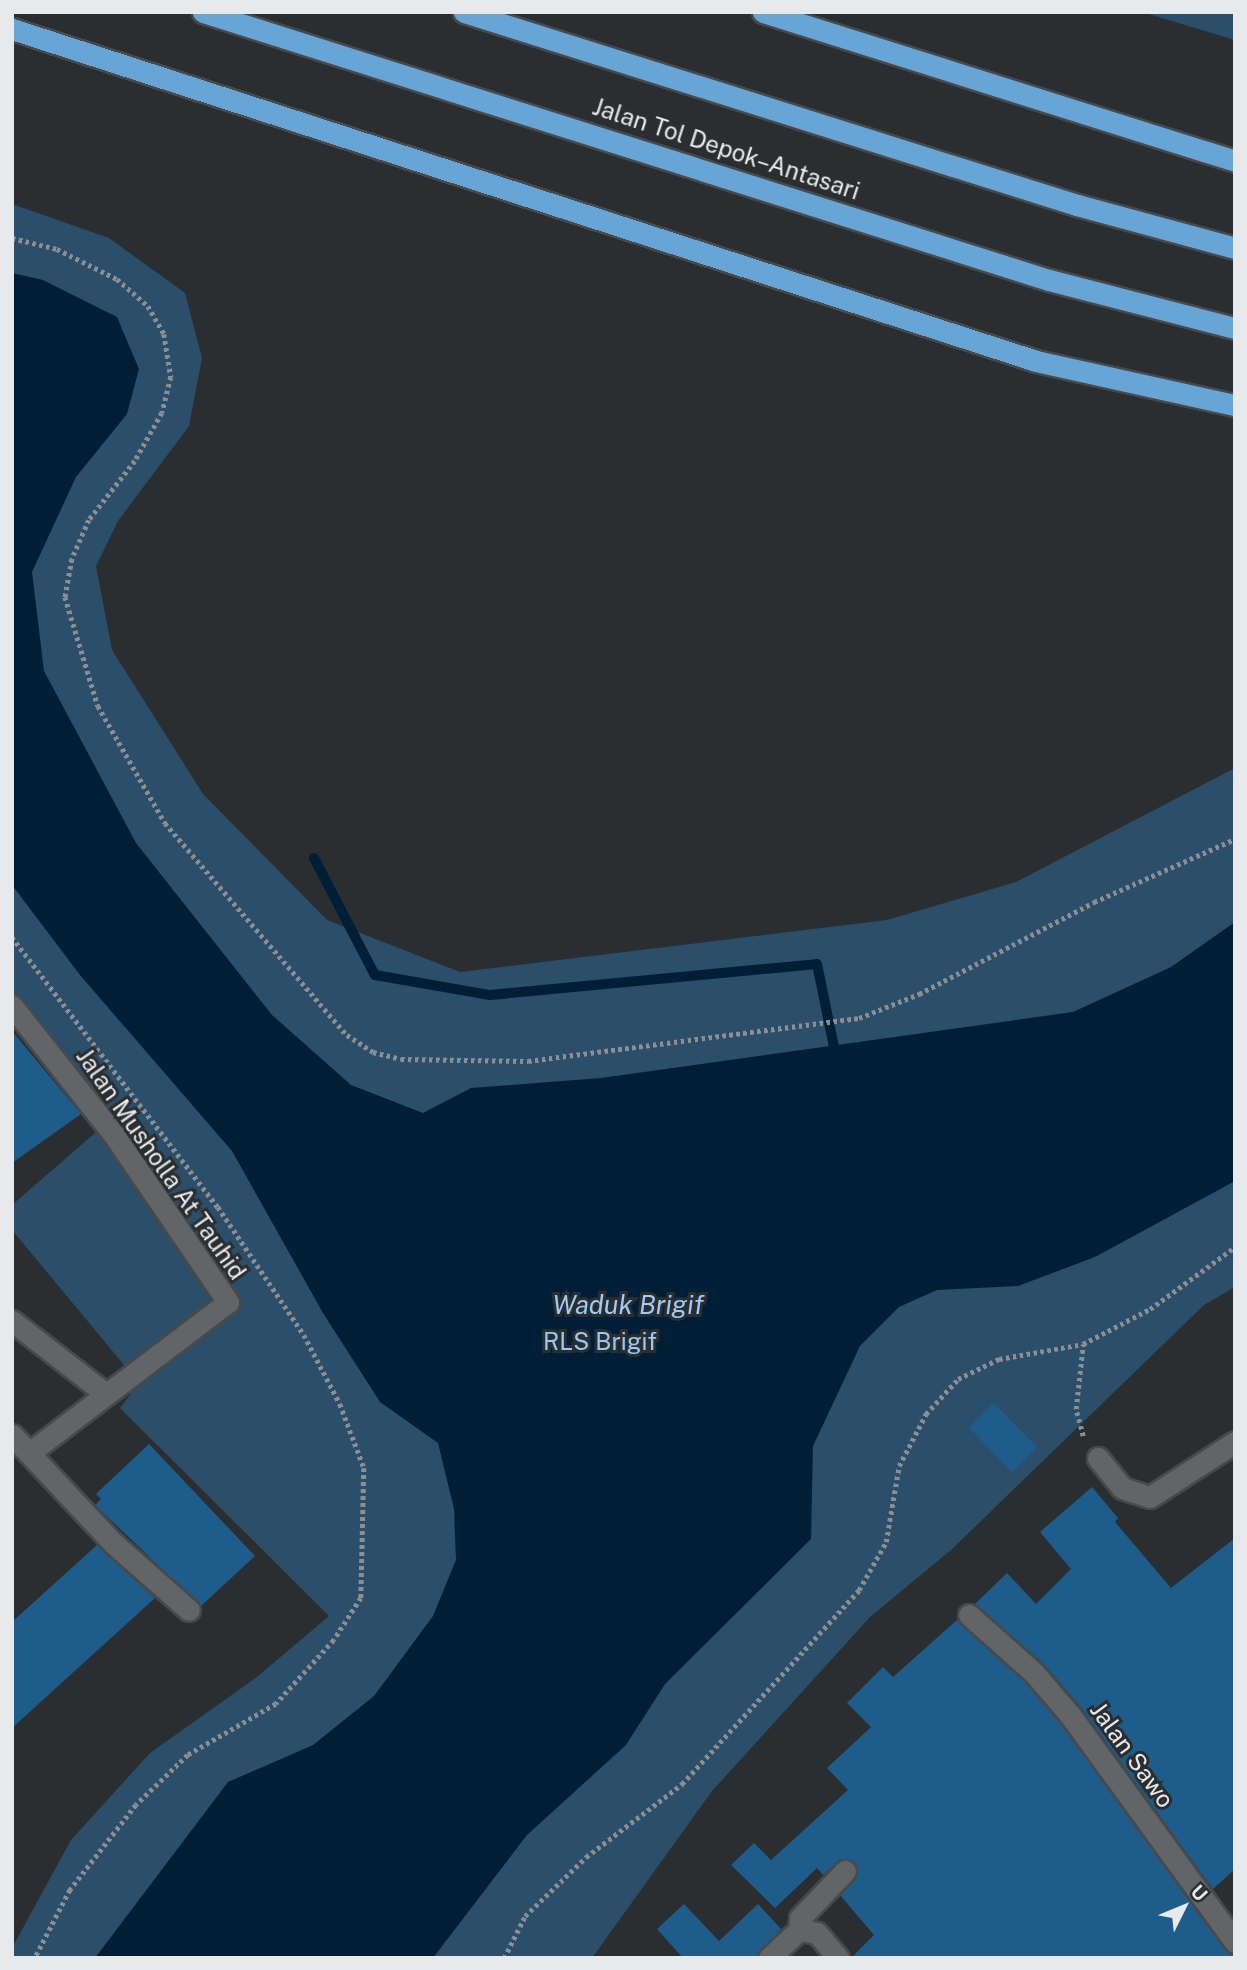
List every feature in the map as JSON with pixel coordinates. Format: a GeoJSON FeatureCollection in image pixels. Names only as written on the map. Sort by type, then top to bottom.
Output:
{"type":"FeatureCollection","features":[{"type":"Feature","properties":{"kind":"highway","name":"Jalan Tol Depok–Antasari"},"geometry":{"type":"LineString","coordinates":[[203,12],[1049,279],[1235,328]]}},
{"type":"Feature","properties":{"kind":"highway","name":"Jalan Tol Depok–Antasari"},"geometry":{"type":"LineString","coordinates":[[464,12],[1077,205],[1235,248]]}},
{"type":"Feature","properties":{"kind":"highway"},"geometry":{"type":"LineString","coordinates":[[763,12],[1235,161]]}},
{"type":"Feature","properties":{"kind":"highway"},"geometry":{"type":"LineString","coordinates":[[12,29],[1036,361],[1235,405]]}},
{"type":"Feature","properties":{"kind":"street","name":"Jalan Musholla At Tauhid"},"geometry":{"type":"LineString","coordinates":[[12,1006],[112,1132],[228,1302],[29,1453]]}},
{"type":"Feature","properties":{"kind":"street"},"geometry":{"type":"LineString","coordinates":[[12,1321],[107,1394]]}},
{"type":"Feature","properties":{"kind":"street"},"geometry":{"type":"LineString","coordinates":[[12,1435],[113,1543],[189,1610]]}},
{"type":"Feature","properties":{"kind":"street"},"geometry":{"type":"LineString","coordinates":[[1098,1458],[1122,1488],[1150,1497],[1235,1442]]}},
{"type":"Feature","properties":{"kind":"street","name":"Jalan Sawo"},"geometry":{"type":"LineString","coordinates":[[969,1615],[1034,1674],[1070,1715],[1235,1942]]}},
{"type":"Feature","properties":{"kind":"street"},"geometry":{"type":"LineString","coordinates":[[769,1958],[799,1930],[800,1918],[845,1871]]}},
{"type":"Feature","properties":{"kind":"street"},"geometry":{"type":"LineString","coordinates":[[799,1930],[817,1933],[838,1958]]}},
{"type":"Feature","properties":{"kind":"path"},"geometry":{"type":"LineString","coordinates":[[12,237],[57,249],[117,279],[148,306],[164,334],[170,377],[162,413],[135,461],[89,520],[72,559],[65,597],[76,646],[98,706],[165,823],[346,1035],[373,1052],[401,1059],[528,1061],[859,1018],[919,994],[1094,902],[1235,839]]}},
{"type":"Feature","properties":{"kind":"path"},"geometry":{"type":"LineString","coordinates":[[12,937],[218,1207],[304,1335],[340,1404],[364,1468],[361,1598],[334,1640],[276,1704],[188,1755],[136,1805],[70,1889],[35,1958]]}},
{"type":"Feature","properties":{"kind":"path"},"geometry":{"type":"LineString","coordinates":[[504,1958],[525,1916],[586,1857],[682,1784],[859,1590],[886,1542],[899,1466],[926,1414],[958,1379],[999,1359],[1083,1344],[1150,1309],[1235,1247]]}},
{"type":"Feature","properties":{"kind":"path"},"geometry":{"type":"LineString","coordinates":[[1083,1344],[1076,1409],[1084,1440],[1098,1458]]}},
{"type":"Feature","properties":{"kind":"green space"},"geometry":{"type":"Polygon","coordinates":[[[1142,12],[1235,12],[1235,40],[1142,12]]]}},
{"type":"Feature","properties":{"kind":"green space","name":"RLS Brigif"},"geometry":{"type":"Polygon","coordinates":[[[12,204],[109,238],[185,293],[202,358],[189,426],[118,521],[96,566],[112,650],[203,794],[327,920],[460,972],[887,920],[1016,882],[1235,768],[1235,1287],[1204,1305],[951,1550],[870,1617],[712,1791],[592,1958],[12,1958],[12,1948],[71,1840],[150,1753],[257,1677],[329,1616],[120,1408],[139,1383],[12,1230],[12,1205],[110,1120],[12,998],[12,204]]]}},
{"type":"Feature","properties":{"kind":"water","name":"Waduk Brigif"},"geometry":{"type":"Polygon","coordinates":[[[12,273],[43,280],[117,317],[139,369],[127,414],[76,477],[32,572],[44,671],[136,843],[272,1015],[351,1085],[423,1113],[471,1088],[601,1078],[1073,1012],[1171,967],[1235,922],[1235,1181],[1095,1257],[1018,1286],[937,1290],[899,1307],[860,1346],[813,1446],[811,1539],[665,1684],[626,1745],[527,1835],[433,1958],[95,1958],[228,1782],[313,1745],[374,1696],[433,1616],[456,1560],[454,1509],[438,1443],[380,1402],[323,1313],[232,1151],[80,975],[12,885],[12,273]]]}},
{"type":"Feature","properties":{"kind":"building"},"geometry":{"type":"Polygon","coordinates":[[[12,1031],[81,1114],[12,1163],[12,1031]]]}},
{"type":"Feature","properties":{"kind":"building"},"geometry":{"type":"Polygon","coordinates":[[[994,1403],[1037,1448],[1012,1472],[969,1427],[994,1403]]]}},
{"type":"Feature","properties":{"kind":"building"},"geometry":{"type":"Polygon","coordinates":[[[149,1444],[255,1556],[201,1606],[95,1505],[101,1499],[96,1494],[149,1444]]]}},
{"type":"Feature","properties":{"kind":"building"},"geometry":{"type":"Polygon","coordinates":[[[1092,1487],[1118,1518],[1115,1522],[1171,1588],[1235,1538],[1235,1869],[1213,1889],[1080,1706],[1043,1663],[975,1604],[1007,1573],[1036,1604],[1071,1569],[1040,1532],[1092,1487]]]}},
{"type":"Feature","properties":{"kind":"building"},"geometry":{"type":"Polygon","coordinates":[[[97,1545],[155,1598],[12,1728],[12,1622],[97,1545]]]}},
{"type":"Feature","properties":{"kind":"building"},"geometry":{"type":"Polygon","coordinates":[[[957,1620],[1025,1682],[1060,1723],[1235,1958],[851,1958],[874,1935],[840,1895],[858,1875],[854,1861],[841,1859],[823,1875],[817,1868],[775,1908],[731,1865],[754,1843],[771,1860],[848,1790],[827,1768],[871,1727],[847,1703],[883,1667],[893,1677],[957,1620]]]}},
{"type":"Feature","properties":{"kind":"building"},"geometry":{"type":"Polygon","coordinates":[[[684,1904],[719,1941],[758,1904],[781,1929],[756,1958],[683,1958],[657,1929],[684,1904]]]}},
{"type":"Feature","properties":{"kind":"waterway"},"geometry":{"type":"LineString","coordinates":[[314,858],[375,975],[490,995],[817,964],[834,1047]]}}]}
